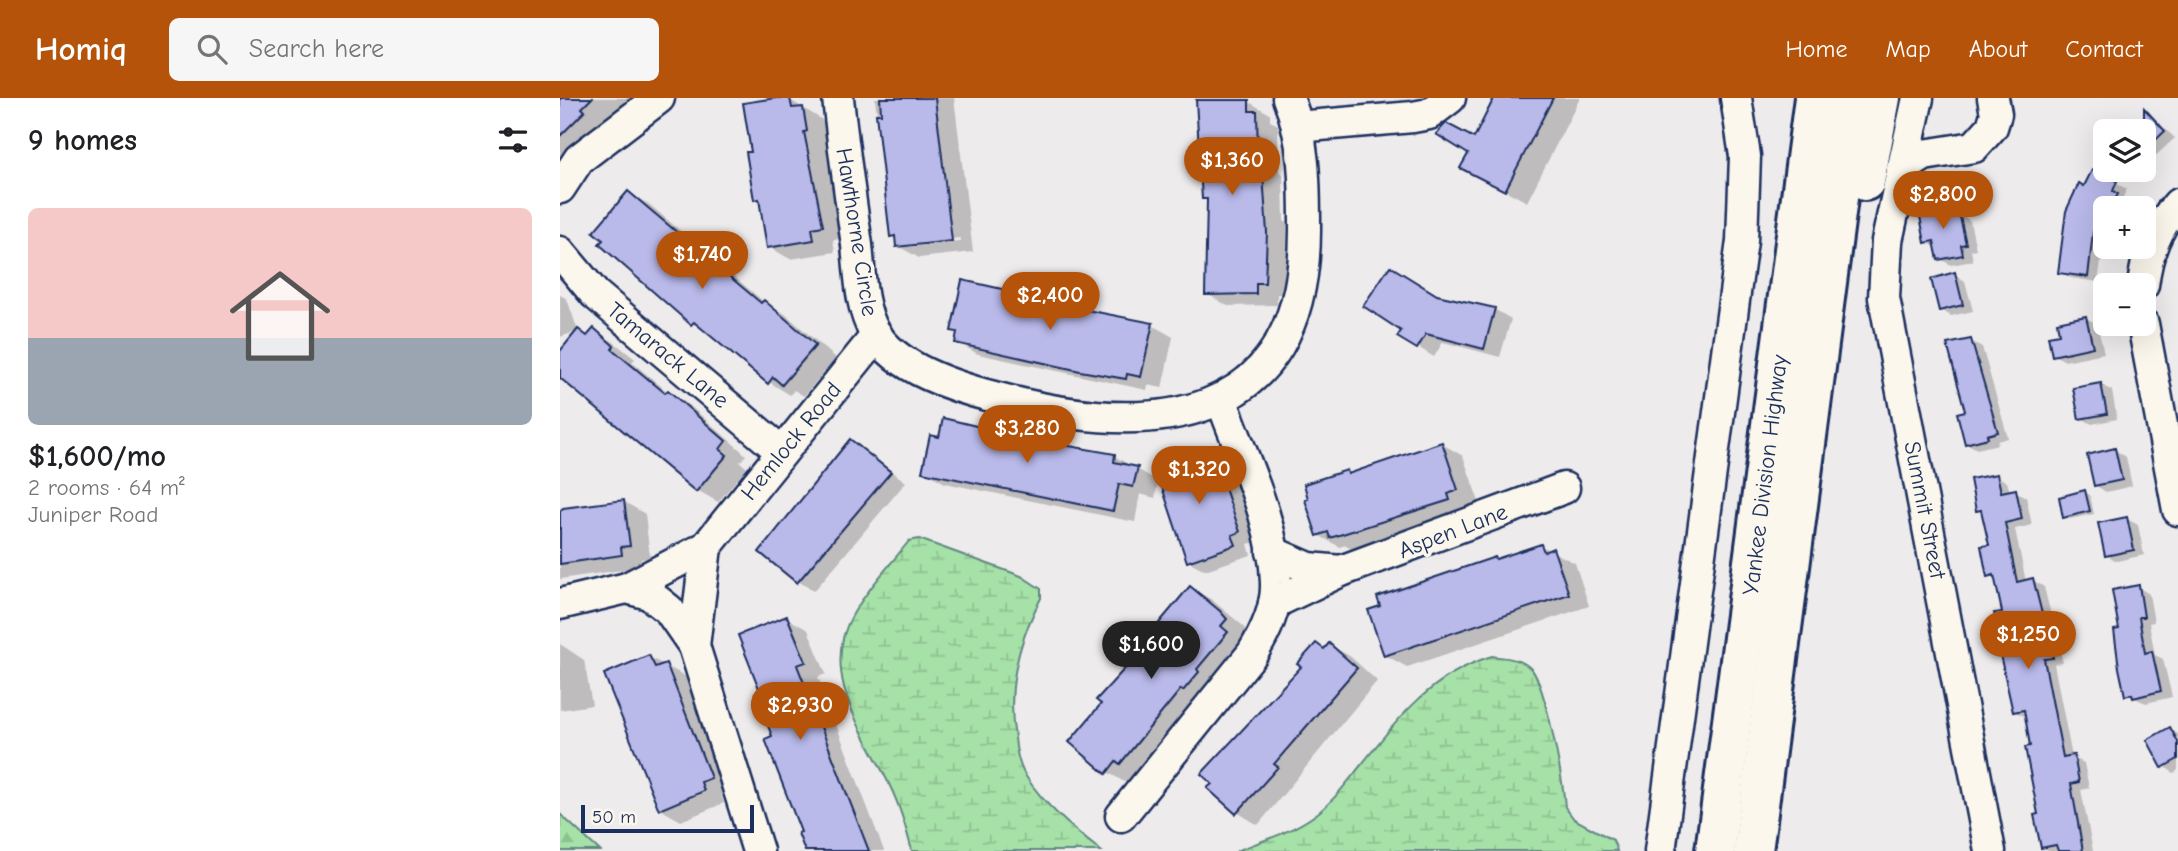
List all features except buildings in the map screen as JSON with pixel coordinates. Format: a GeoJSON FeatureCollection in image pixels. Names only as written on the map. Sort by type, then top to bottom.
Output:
{"type":"FeatureCollection","features":[{"type":"Feature","properties":{"kind":"highway","name":"Yankee Division Highway"},"geometry":{"type":"LineString","coordinates":[[1715,851],[1814,98]]}},
{"type":"Feature","properties":{"kind":"highway","name":"Yankee Division Highway"},"geometry":{"type":"LineString","coordinates":[[1753,851],[1852,98]]}},
{"type":"Feature","properties":{"kind":"highway"},"geometry":{"type":"LineString","coordinates":[[1800,506],[1881,98]]}},
{"type":"Feature","properties":{"kind":"street"},"geometry":{"type":"LineString","coordinates":[[560,188],[579,159],[659,98]]}},
{"type":"Feature","properties":{"kind":"street","name":"Hawthorne Circle"},"geometry":{"type":"LineString","coordinates":[[838,98],[864,301],[877,335],[901,359],[925,372],[976,392],[1077,414],[1134,418],[1182,412],[1222,401],[1248,384],[1284,337],[1300,290],[1305,245],[1305,197],[1297,127],[1288,98]]}},
{"type":"Feature","properties":{"kind":"street"},"geometry":{"type":"LineString","coordinates":[[1297,127],[1429,114],[1450,98]]}},
{"type":"Feature","properties":{"kind":"street"},"geometry":{"type":"LineString","coordinates":[[1660,851],[1741,241],[1745,156],[1736,98]]}},
{"type":"Feature","properties":{"kind":"street","name":"Summit Street"},"geometry":{"type":"LineString","coordinates":[[1918,98],[1884,262],[1884,299],[1990,851]]}},
{"type":"Feature","properties":{"kind":"street"},"geometry":{"type":"LineString","coordinates":[[1902,169],[1915,159],[1934,152],[1962,151],[1974,147],[1992,127],[1996,114],[1993,98]]}},
{"type":"Feature","properties":{"kind":"street"},"geometry":{"type":"LineString","coordinates":[[2146,273],[2154,239],[2167,215],[2178,204]]}},
{"type":"Feature","properties":{"kind":"street","name":"Tamarack Lane"},"geometry":{"type":"LineString","coordinates":[[560,252],[595,294],[782,452]]}},
{"type":"Feature","properties":{"kind":"street","name":"Hemlock Road"},"geometry":{"type":"LineString","coordinates":[[560,604],[627,588],[706,547],[877,335]]}},
{"type":"Feature","properties":{"kind":"street"},"geometry":{"type":"LineString","coordinates":[[2145,336],[2178,509]]}},
{"type":"Feature","properties":{"kind":"street"},"geometry":{"type":"LineString","coordinates":[[1121,816],[1252,654],[1264,634],[1274,603],[1276,584],[1267,527],[1222,401]]}},
{"type":"Feature","properties":{"kind":"street","name":"Aspen Lane"},"geometry":{"type":"LineString","coordinates":[[1274,603],[1341,571],[1564,488]]}},
{"type":"Feature","properties":{"kind":"street"},"geometry":{"type":"LineString","coordinates":[[694,646],[706,547]]}},
{"type":"Feature","properties":{"kind":"street","name":"Aspen Lane"},"geometry":{"type":"LineString","coordinates":[[1272,552],[1309,568],[1341,571]]}},
{"type":"Feature","properties":{"kind":"street"},"geometry":{"type":"LineString","coordinates":[[627,588],[660,601],[694,646],[758,851]]}},
{"type":"Feature","properties":{"kind":"green space"},"geometry":{"type":"Polygon","coordinates":[[[919,539],[1021,576],[1041,589],[1041,598],[1020,648],[1013,683],[1013,719],[1018,757],[1025,775],[1041,796],[1101,851],[912,851],[893,792],[848,702],[840,658],[843,636],[859,604],[909,541],[919,539]]]}},
{"type":"Feature","properties":{"kind":"green space"},"geometry":{"type":"Polygon","coordinates":[[[1492,656],[1518,661],[1532,670],[1548,714],[1565,807],[1574,819],[1613,840],[1617,851],[1236,851],[1287,831],[1322,810],[1419,699],[1452,674],[1492,656]]]}},
{"type":"Feature","properties":{"kind":"green space"},"geometry":{"type":"Polygon","coordinates":[[[560,814],[600,851],[560,851],[560,814]]]}}]}
